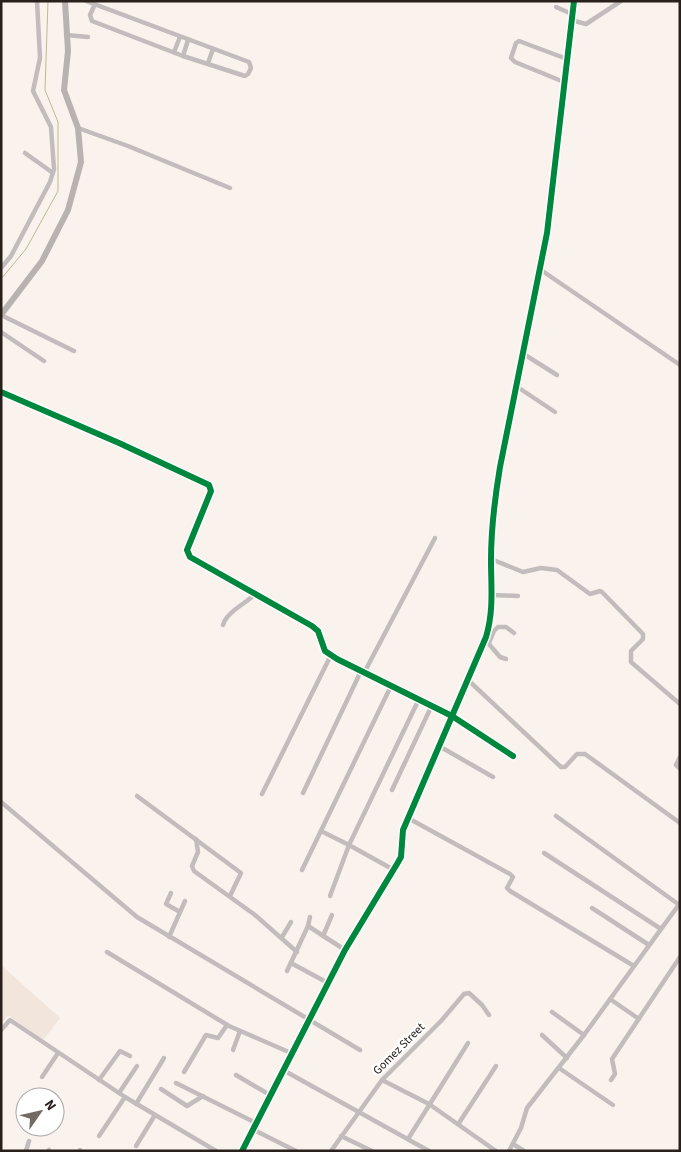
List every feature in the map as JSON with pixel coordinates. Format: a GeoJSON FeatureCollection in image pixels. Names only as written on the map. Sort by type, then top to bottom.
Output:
{"type":"FeatureCollection","features":[{"type":"Feature","properties":{"kind":"street"},"geometry":{"type":"LineString","coordinates":[[1,268],[12,256],[53,173],[51,128],[33,91],[40,58],[37,1]]}},
{"type":"Feature","properties":{"kind":"street"},"geometry":{"type":"LineString","coordinates":[[65,1],[68,55],[64,90],[78,128],[81,162],[68,210],[42,260],[1,315],[74,351]]}},
{"type":"Feature","properties":{"kind":"street"},"geometry":{"type":"LineString","coordinates":[[86,1],[249,62],[251,68],[248,74],[244,76],[183,56],[92,21],[90,16],[94,4]]}},
{"type":"Feature","properties":{"kind":"street"},"geometry":{"type":"LineString","coordinates":[[486,642],[491,619],[493,595],[490,559],[498,475],[522,353],[541,270],[574,1]]}},
{"type":"Feature","properties":{"kind":"street"},"geometry":{"type":"LineString","coordinates":[[571,20],[586,24],[621,1]]}},
{"type":"Feature","properties":{"kind":"street"},"geometry":{"type":"LineString","coordinates":[[556,7],[572,14]]}},
{"type":"Feature","properties":{"kind":"street"},"geometry":{"type":"LineString","coordinates":[[66,34],[88,37]]}},
{"type":"Feature","properties":{"kind":"street"},"geometry":{"type":"LineString","coordinates":[[174,52],[180,37]]}},
{"type":"Feature","properties":{"kind":"street"},"geometry":{"type":"LineString","coordinates":[[183,56],[188,40]]}},
{"type":"Feature","properties":{"kind":"street"},"geometry":{"type":"LineString","coordinates":[[564,82],[514,62],[511,58],[516,43],[519,41],[567,59]]}},
{"type":"Feature","properties":{"kind":"street"},"geometry":{"type":"LineString","coordinates":[[208,63],[213,49]]}},
{"type":"Feature","properties":{"kind":"street"},"geometry":{"type":"LineString","coordinates":[[78,128],[128,146],[230,188]]}},
{"type":"Feature","properties":{"kind":"street"},"geometry":{"type":"LineString","coordinates":[[25,153],[53,173]]}},
{"type":"Feature","properties":{"kind":"street"},"geometry":{"type":"LineString","coordinates":[[541,270],[680,365]]}},
{"type":"Feature","properties":{"kind":"street"},"geometry":{"type":"LineString","coordinates":[[1,332],[44,361]]}},
{"type":"Feature","properties":{"kind":"street"},"geometry":{"type":"LineString","coordinates":[[522,353],[557,375]]}},
{"type":"Feature","properties":{"kind":"street"},"geometry":{"type":"LineString","coordinates":[[516,386],[555,412]]}},
{"type":"Feature","properties":{"kind":"street"},"geometry":{"type":"LineString","coordinates":[[1,392],[119,443],[209,485],[211,491],[188,554],[316,628],[322,646],[332,655],[362,672],[452,716],[513,756]]}},
{"type":"Feature","properties":{"kind":"street"},"geometry":{"type":"LineString","coordinates":[[303,793],[362,672],[435,538]]}},
{"type":"Feature","properties":{"kind":"street"},"geometry":{"type":"LineString","coordinates":[[490,559],[523,572],[551,568],[557,570],[590,594],[602,592],[643,634],[643,639],[631,651],[631,662],[680,704]]}},
{"type":"Feature","properties":{"kind":"street"},"geometry":{"type":"LineString","coordinates":[[223,625],[225,620],[242,603],[255,594]]}},
{"type":"Feature","properties":{"kind":"street"},"geometry":{"type":"LineString","coordinates":[[493,595],[518,596]]}},
{"type":"Feature","properties":{"kind":"street"},"geometry":{"type":"LineString","coordinates":[[242,1151],[345,950],[401,857],[403,830],[486,642],[498,627],[506,627],[514,633]]}},
{"type":"Feature","properties":{"kind":"street"},"geometry":{"type":"LineString","coordinates":[[486,642],[500,657],[506,659]]}},
{"type":"Feature","properties":{"kind":"street"},"geometry":{"type":"LineString","coordinates":[[262,794],[332,655]]}},
{"type":"Feature","properties":{"kind":"street"},"geometry":{"type":"LineString","coordinates":[[468,680],[561,767],[566,767],[577,754],[585,754],[680,823]]}},
{"type":"Feature","properties":{"kind":"street"},"geometry":{"type":"LineString","coordinates":[[302,870],[391,686]]}},
{"type":"Feature","properties":{"kind":"street"},"geometry":{"type":"LineString","coordinates":[[330,896],[349,845],[419,699]]}},
{"type":"Feature","properties":{"kind":"street"},"geometry":{"type":"LineString","coordinates":[[392,790],[432,705]]}},
{"type":"Feature","properties":{"kind":"street"},"geometry":{"type":"LineString","coordinates":[[439,746],[493,777]]}},
{"type":"Feature","properties":{"kind":"street"},"geometry":{"type":"LineString","coordinates":[[680,757],[676,765],[680,769]]}},
{"type":"Feature","properties":{"kind":"street"},"geometry":{"type":"LineString","coordinates":[[137,796],[241,873],[230,896]]}},
{"type":"Feature","properties":{"kind":"street"},"geometry":{"type":"LineString","coordinates":[[1,802],[137,917],[308,1021],[360,1050]]}},
{"type":"Feature","properties":{"kind":"street"},"geometry":{"type":"LineString","coordinates":[[509,1151],[522,1128],[527,1108],[567,1058],[679,904],[556,816]]}},
{"type":"Feature","properties":{"kind":"street"},"geometry":{"type":"LineString","coordinates":[[408,818],[510,874],[513,877],[508,888],[510,891],[634,966]]}},
{"type":"Feature","properties":{"kind":"street"},"geometry":{"type":"LineString","coordinates":[[321,831],[394,870]]}},
{"type":"Feature","properties":{"kind":"street"},"geometry":{"type":"LineString","coordinates":[[196,839],[198,852],[192,866],[194,871],[230,896],[282,937],[297,952]]}},
{"type":"Feature","properties":{"kind":"street"},"geometry":{"type":"LineString","coordinates":[[544,854],[661,929]]}},
{"type":"Feature","properties":{"kind":"street"},"geometry":{"type":"LineString","coordinates":[[171,893],[166,904],[180,912]]}},
{"type":"Feature","properties":{"kind":"street"},"geometry":{"type":"LineString","coordinates":[[169,937],[184,901]]}},
{"type":"Feature","properties":{"kind":"street"},"geometry":{"type":"LineString","coordinates":[[592,908],[649,945]]}},
{"type":"Feature","properties":{"kind":"street"},"geometry":{"type":"LineString","coordinates":[[323,936],[332,915]]}},
{"type":"Feature","properties":{"kind":"street"},"geometry":{"type":"LineString","coordinates":[[288,971],[308,926],[310,917]]}},
{"type":"Feature","properties":{"kind":"street"},"geometry":{"type":"LineString","coordinates":[[282,937],[291,922]]}},
{"type":"Feature","properties":{"kind":"street"},"geometry":{"type":"LineString","coordinates":[[308,926],[345,950]]}},
{"type":"Feature","properties":{"kind":"street"},"geometry":{"type":"LineString","coordinates":[[107,952],[227,1025],[291,1054]]}},
{"type":"Feature","properties":{"kind":"street"},"geometry":{"type":"LineString","coordinates":[[611,1080],[615,1074],[611,1061],[680,957]]}},
{"type":"Feature","properties":{"kind":"street"},"geometry":{"type":"LineString","coordinates":[[291,962],[328,983]]}},
{"type":"Feature","properties":{"kind":"street","name":"Gomez Street"},"geometry":{"type":"LineString","coordinates":[[330,1151],[382,1080],[436,1027],[466,992],[479,1002],[489,1016]]}},
{"type":"Feature","properties":{"kind":"street"},"geometry":{"type":"LineString","coordinates":[[610,999],[639,1018]]}},
{"type":"Feature","properties":{"kind":"street"},"geometry":{"type":"LineString","coordinates":[[552,1012],[584,1035]]}},
{"type":"Feature","properties":{"kind":"street"},"geometry":{"type":"LineString","coordinates":[[1,1030],[10,1020],[136,1104],[216,1151]]}},
{"type":"Feature","properties":{"kind":"street"},"geometry":{"type":"LineString","coordinates":[[184,1072],[206,1035],[218,1038],[227,1025]]}},
{"type":"Feature","properties":{"kind":"street"},"geometry":{"type":"LineString","coordinates":[[233,1050],[240,1031]]}},
{"type":"Feature","properties":{"kind":"street"},"geometry":{"type":"LineString","coordinates":[[542,1036],[567,1058]]}},
{"type":"Feature","properties":{"kind":"street"},"geometry":{"type":"LineString","coordinates":[[408,1139],[468,1043]]}},
{"type":"Feature","properties":{"kind":"street"},"geometry":{"type":"LineString","coordinates":[[99,1080],[120,1051],[130,1056]]}},
{"type":"Feature","properties":{"kind":"street"},"geometry":{"type":"LineString","coordinates":[[42,1078],[58,1053]]}},
{"type":"Feature","properties":{"kind":"street"},"geometry":{"type":"LineString","coordinates":[[136,1104],[164,1058]]}},
{"type":"Feature","properties":{"kind":"street"},"geometry":{"type":"LineString","coordinates":[[119,1093],[137,1066]]}},
{"type":"Feature","properties":{"kind":"street"},"geometry":{"type":"LineString","coordinates":[[459,1122],[496,1066]]}},
{"type":"Feature","properties":{"kind":"street"},"geometry":{"type":"LineString","coordinates":[[559,1068],[613,1105]]}},
{"type":"Feature","properties":{"kind":"street"},"geometry":{"type":"LineString","coordinates":[[283,1070],[428,1151]]}},
{"type":"Feature","properties":{"kind":"street"},"geometry":{"type":"LineString","coordinates":[[236,1075],[270,1095]]}},
{"type":"Feature","properties":{"kind":"street"},"geometry":{"type":"LineString","coordinates":[[382,1080],[430,1104],[459,1122],[496,1151]]}},
{"type":"Feature","properties":{"kind":"street"},"geometry":{"type":"LineString","coordinates":[[176,1083],[256,1123]]}},
{"type":"Feature","properties":{"kind":"street"},"geometry":{"type":"LineString","coordinates":[[162,1089],[187,1106],[203,1096]]}},
{"type":"Feature","properties":{"kind":"street"},"geometry":{"type":"LineString","coordinates":[[100,1136],[125,1097]]}},
{"type":"Feature","properties":{"kind":"street"},"geometry":{"type":"LineString","coordinates":[[136,1146],[155,1115]]}},
{"type":"Feature","properties":{"kind":"street"},"geometry":{"type":"LineString","coordinates":[[252,1129],[296,1151]]}},
{"type":"Feature","properties":{"kind":"street"},"geometry":{"type":"LineString","coordinates":[[341,1136],[372,1151]]}},
{"type":"Feature","properties":{"kind":"street"},"geometry":{"type":"LineString","coordinates":[[26,1151],[29,1141]]}},
{"type":"Feature","properties":{"kind":"street"},"geometry":{"type":"LineString","coordinates":[[513,1144],[524,1151]]}},
{"type":"Feature","properties":{"kind":"shaded area"},"geometry":{"type":"Polygon","coordinates":[[[1,965],[60,1018],[43,1040],[8,1015],[1,1024],[1,965]]]}},
{"type":"Feature","properties":{"kind":"waterway"},"geometry":{"type":"LineString","coordinates":[[1,279],[26,249],[58,191],[58,122],[45,90],[48,1]]}},
{"type":"Feature","properties":{"kind":"cycle path"},"geometry":{"type":"LineString","coordinates":[[242,1151],[345,950],[401,857],[403,830],[489,627],[492,589],[492,537],[496,490],[547,233],[574,1]]}},
{"type":"Feature","properties":{"kind":"cycle path"},"geometry":{"type":"LineString","coordinates":[[1,392],[119,443],[209,485],[211,491],[187,550],[190,557],[312,626],[318,631],[325,651],[337,659],[452,716],[513,756]]}}]}
